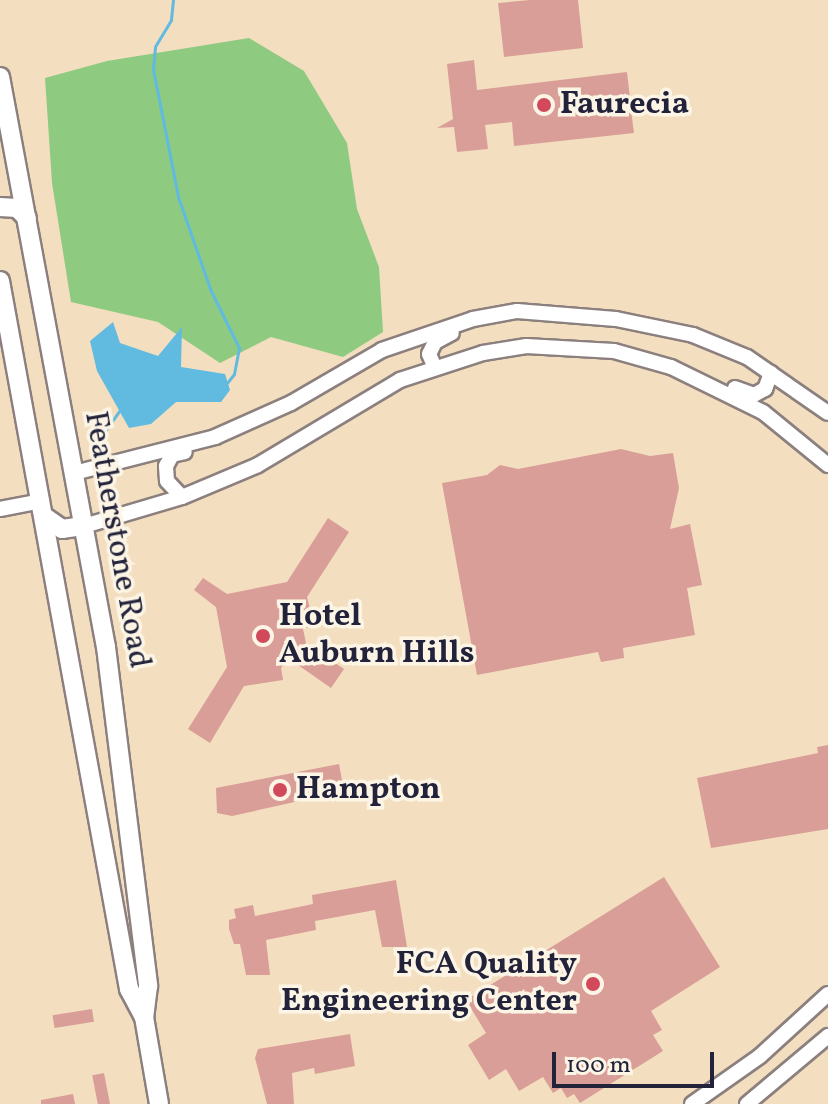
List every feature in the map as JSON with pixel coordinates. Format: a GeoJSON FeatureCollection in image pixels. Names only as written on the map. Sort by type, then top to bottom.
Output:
{"type":"FeatureCollection","features":[{"type":"Feature","properties":{"kind":"main road","name":"Featherstone Road"},"geometry":{"type":"LineString","coordinates":[[0,77],[113,697],[148,986],[144,1017],[159,1104]]}},
{"type":"Feature","properties":{"kind":"main road"},"geometry":{"type":"LineString","coordinates":[[0,207],[17,208],[27,218]]}},
{"type":"Feature","properties":{"kind":"main road","name":"Featherstone Road"},"geometry":{"type":"LineString","coordinates":[[0,281],[77,689],[129,989],[144,1017]]}},
{"type":"Feature","properties":{"kind":"main road"},"geometry":{"type":"LineString","coordinates":[[43,509],[62,529],[84,526]]}},
{"type":"Feature","properties":{"kind":"main road"},"geometry":{"type":"LineString","coordinates":[[77,689],[91,702],[113,697]]}},
{"type":"Feature","properties":{"kind":"street"},"geometry":{"type":"LineString","coordinates":[[435,368],[429,354],[435,342],[517,311]]}},
{"type":"Feature","properties":{"kind":"street"},"geometry":{"type":"LineString","coordinates":[[182,497],[167,481],[172,455],[198,450],[382,350],[473,319],[517,311],[567,313],[664,328],[747,357],[828,413]]}},
{"type":"Feature","properties":{"kind":"street"},"geometry":{"type":"LineString","coordinates":[[84,526],[182,497],[258,465],[400,380],[435,368],[526,346],[614,351],[697,371],[754,395],[765,389],[771,373]]}},
{"type":"Feature","properties":{"kind":"street"},"geometry":{"type":"LineString","coordinates":[[671,367],[763,412],[828,465]]}},
{"type":"Feature","properties":{"kind":"street"},"geometry":{"type":"LineString","coordinates":[[74,473],[251,423]]}},
{"type":"Feature","properties":{"kind":"street"},"geometry":{"type":"LineString","coordinates":[[0,509],[43,509]]}},
{"type":"Feature","properties":{"kind":"street"},"geometry":{"type":"LineString","coordinates":[[711,1104],[714,1095],[828,994]]}},
{"type":"Feature","properties":{"kind":"street"},"geometry":{"type":"LineString","coordinates":[[747,1104],[828,1036]]}},
{"type":"Feature","properties":{"kind":"street"},"geometry":{"type":"LineString","coordinates":[[692,1104],[760,1056]]}},
{"type":"Feature","properties":{"kind":"green space"},"geometry":{"type":"Polygon","coordinates":[[[249,38],[304,71],[347,143],[357,209],[379,267],[383,332],[343,357],[271,337],[220,363],[158,322],[71,302],[52,183],[45,78],[107,61],[249,38]]]}},
{"type":"Feature","properties":{"kind":"water"},"geometry":{"type":"Polygon","coordinates":[[[113,322],[120,343],[158,356],[182,327],[181,367],[225,374],[230,390],[221,402],[176,402],[151,424],[129,428],[97,371],[90,341],[113,322]]]}},
{"type":"Feature","properties":{"kind":"building","name":"Faurecia"},"geometry":{"type":"Polygon","coordinates":[[[578,0],[583,48],[504,57],[498,3],[578,0]]]}},
{"type":"Feature","properties":{"kind":"building","name":"Faurecia"},"geometry":{"type":"Polygon","coordinates":[[[474,60],[477,90],[627,72],[630,98],[638,105],[631,110],[634,133],[514,146],[512,122],[485,125],[488,149],[457,152],[454,127],[437,128],[453,119],[447,64],[474,60]]]}},
{"type":"Feature","properties":{"kind":"building"},"geometry":{"type":"Polygon","coordinates":[[[621,449],[650,456],[673,453],[679,488],[670,529],[690,524],[702,585],[687,588],[695,635],[623,648],[624,658],[601,662],[598,652],[477,675],[442,483],[487,475],[500,465],[518,469],[621,449]]]}},
{"type":"Feature","properties":{"kind":"building","name":"Hotel Auburn Hills"},"geometry":{"type":"Polygon","coordinates":[[[328,518],[349,532],[307,597],[314,626],[303,629],[306,643],[344,669],[331,688],[288,658],[281,668],[283,680],[244,686],[210,743],[188,729],[227,667],[216,607],[194,590],[203,578],[227,594],[287,582],[328,518]]]}},
{"type":"Feature","properties":{"kind":"building"},"geometry":{"type":"Polygon","coordinates":[[[828,745],[828,829],[711,848],[697,778],[818,753],[817,747],[828,745]]]}},
{"type":"Feature","properties":{"kind":"building","name":"Hampton"},"geometry":{"type":"Polygon","coordinates":[[[339,764],[344,791],[232,816],[217,813],[216,788],[339,764]]]}},
{"type":"Feature","properties":{"kind":"building","name":"FCA Quality Engineering Center"},"geometry":{"type":"Polygon","coordinates":[[[664,877],[720,967],[651,1011],[662,1030],[653,1035],[663,1051],[580,1103],[574,1094],[567,1098],[561,1088],[553,1093],[543,1077],[519,1091],[506,1069],[489,1080],[468,1045],[486,1033],[466,1000],[664,877]]]}},
{"type":"Feature","properties":{"kind":"building"},"geometry":{"type":"Polygon","coordinates":[[[396,880],[407,947],[382,947],[375,910],[315,921],[316,930],[266,940],[270,975],[246,975],[240,944],[234,944],[229,929],[229,920],[236,918],[234,909],[253,905],[255,916],[313,904],[312,895],[396,880]]]}},
{"type":"Feature","properties":{"kind":"building"},"geometry":{"type":"Polygon","coordinates":[[[92,1009],[94,1022],[55,1028],[52,1015],[92,1009]]]}},
{"type":"Feature","properties":{"kind":"building"},"geometry":{"type":"Polygon","coordinates":[[[350,1034],[355,1066],[315,1074],[314,1068],[292,1073],[294,1104],[267,1104],[255,1058],[258,1049],[350,1034]]]}},
{"type":"Feature","properties":{"kind":"building"},"geometry":{"type":"Polygon","coordinates":[[[104,1073],[110,1104],[98,1104],[92,1075],[104,1073]]]}},
{"type":"Feature","properties":{"kind":"building"},"geometry":{"type":"Polygon","coordinates":[[[73,1094],[75,1104],[41,1104],[41,1100],[73,1094]]]}},
{"type":"Feature","properties":{"kind":"waterway"},"geometry":{"type":"LineString","coordinates":[[173,0],[171,20],[155,47],[153,69],[178,197],[211,291],[239,348],[234,374],[227,383]]}},
{"type":"Feature","properties":{"kind":"waterway"},"geometry":{"type":"LineString","coordinates":[[103,434],[121,408]]}},
{"type":"Feature","properties":{"kind":"place","name":"Faurecia"},"geometry":{"type":"Point","coordinates":[544,105]}},
{"type":"Feature","properties":{"kind":"place","name":"Hotel Auburn Hills"},"geometry":{"type":"Point","coordinates":[263,636]}},
{"type":"Feature","properties":{"kind":"place","name":"Hampton"},"geometry":{"type":"Point","coordinates":[280,790]}},
{"type":"Feature","properties":{"kind":"place","name":"FCA Quality Engineering Center"},"geometry":{"type":"Point","coordinates":[593,984]}}]}
